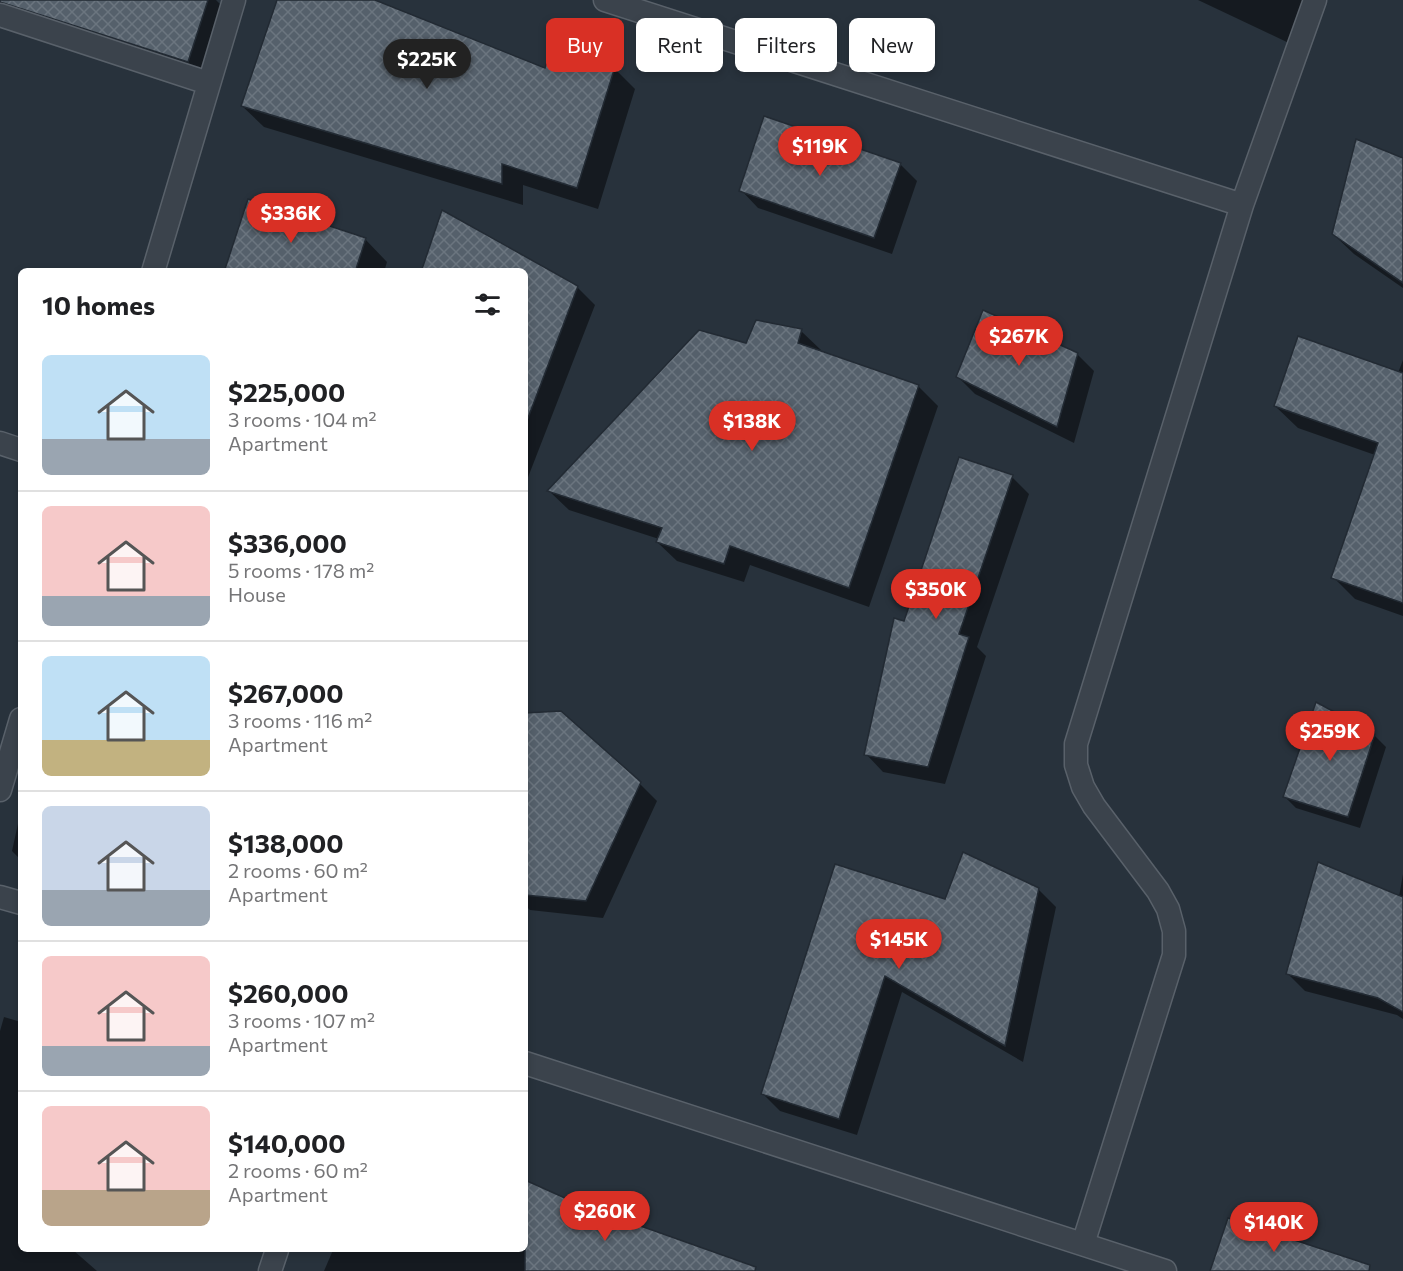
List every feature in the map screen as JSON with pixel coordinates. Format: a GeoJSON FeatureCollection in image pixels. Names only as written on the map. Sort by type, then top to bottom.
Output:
{"type":"FeatureCollection","features":[{"type":"Feature","properties":{"kind":"lane"},"geometry":{"type":"LineString","coordinates":[[154,268],[234,0]]}},
{"type":"Feature","properties":{"kind":"lane"},"geometry":{"type":"LineString","coordinates":[[605,0],[1242,205]]}},
{"type":"Feature","properties":{"kind":"lane"},"geometry":{"type":"LineString","coordinates":[[1083,1244],[1174,954],[1174,931],[1168,909],[1158,891],[1094,806],[1083,787],[1076,765],[1076,744],[1242,205],[1315,0]]}},
{"type":"Feature","properties":{"kind":"lane"},"geometry":{"type":"LineString","coordinates":[[0,15],[208,83]]}},
{"type":"Feature","properties":{"kind":"lane"},"geometry":{"type":"LineString","coordinates":[[0,443],[18,449]]}},
{"type":"Feature","properties":{"kind":"lane"},"geometry":{"type":"LineString","coordinates":[[0,790],[18,728]]}},
{"type":"Feature","properties":{"kind":"lane"},"geometry":{"type":"LineString","coordinates":[[0,897],[18,902]]}},
{"type":"Feature","properties":{"kind":"lane"},"geometry":{"type":"LineString","coordinates":[[528,1065],[1165,1271]]}},
{"type":"Feature","properties":{"kind":"lane"},"geometry":{"type":"LineString","coordinates":[[270,1271],[276,1252]]}},
{"type":"Feature","properties":{"kind":"building"},"geometry":{"type":"Polygon","coordinates":[[[0,0],[208,0],[188,62],[0,2],[0,0]]]}},
{"type":"Feature","properties":{"kind":"building"},"geometry":{"type":"Polygon","coordinates":[[[277,0],[375,0],[545,68],[546,65],[546,72],[613,72],[577,188],[502,164],[502,184],[241,106],[277,0]]]}},
{"type":"Feature","properties":{"kind":"building"},"geometry":{"type":"Polygon","coordinates":[[[764,116],[901,163],[874,238],[739,191],[764,116]]]}},
{"type":"Feature","properties":{"kind":"building"},"geometry":{"type":"Polygon","coordinates":[[[1356,139],[1403,158],[1403,283],[1332,234],[1356,139]]]}},
{"type":"Feature","properties":{"kind":"building"},"geometry":{"type":"Polygon","coordinates":[[[248,199],[366,238],[356,268],[225,268],[248,199]]]}},
{"type":"Feature","properties":{"kind":"building"},"geometry":{"type":"Polygon","coordinates":[[[442,210],[578,286],[528,418],[528,268],[422,268],[442,210]]]}},
{"type":"Feature","properties":{"kind":"building"},"geometry":{"type":"Polygon","coordinates":[[[983,310],[1078,353],[1057,427],[956,377],[983,310]]]}},
{"type":"Feature","properties":{"kind":"building"},"geometry":{"type":"Polygon","coordinates":[[[756,320],[802,329],[798,343],[919,385],[849,588],[730,546],[724,564],[656,542],[662,528],[547,491],[699,330],[746,343],[756,320]]]}},
{"type":"Feature","properties":{"kind":"building"},"geometry":{"type":"Polygon","coordinates":[[[1298,336],[1403,373],[1403,603],[1331,578],[1378,443],[1274,406],[1298,336]]]}},
{"type":"Feature","properties":{"kind":"building"},"geometry":{"type":"Polygon","coordinates":[[[959,457],[1013,475],[959,634],[969,637],[928,767],[864,755],[894,618],[904,621],[959,457]]]}},
{"type":"Feature","properties":{"kind":"building"},"geometry":{"type":"Polygon","coordinates":[[[1316,702],[1375,734],[1348,817],[1283,797],[1316,702]]]}},
{"type":"Feature","properties":{"kind":"building"},"geometry":{"type":"Polygon","coordinates":[[[561,711],[641,782],[586,901],[528,895],[528,713],[561,711]]]}},
{"type":"Feature","properties":{"kind":"building"},"geometry":{"type":"Polygon","coordinates":[[[963,852],[1039,888],[1005,1046],[885,976],[839,1119],[761,1094],[835,864],[945,899],[963,852]]]}},
{"type":"Feature","properties":{"kind":"building"},"geometry":{"type":"Polygon","coordinates":[[[1318,862],[1403,897],[1403,1012],[1378,998],[1286,974],[1318,862]]]}},
{"type":"Feature","properties":{"kind":"building"},"geometry":{"type":"Polygon","coordinates":[[[528,1181],[576,1203],[756,1267],[755,1271],[525,1271],[525,1252],[528,1252],[528,1181]]]}},
{"type":"Feature","properties":{"kind":"building"},"geometry":{"type":"Polygon","coordinates":[[[1228,1218],[1370,1265],[1369,1271],[1210,1271],[1228,1218]]]}}]}
